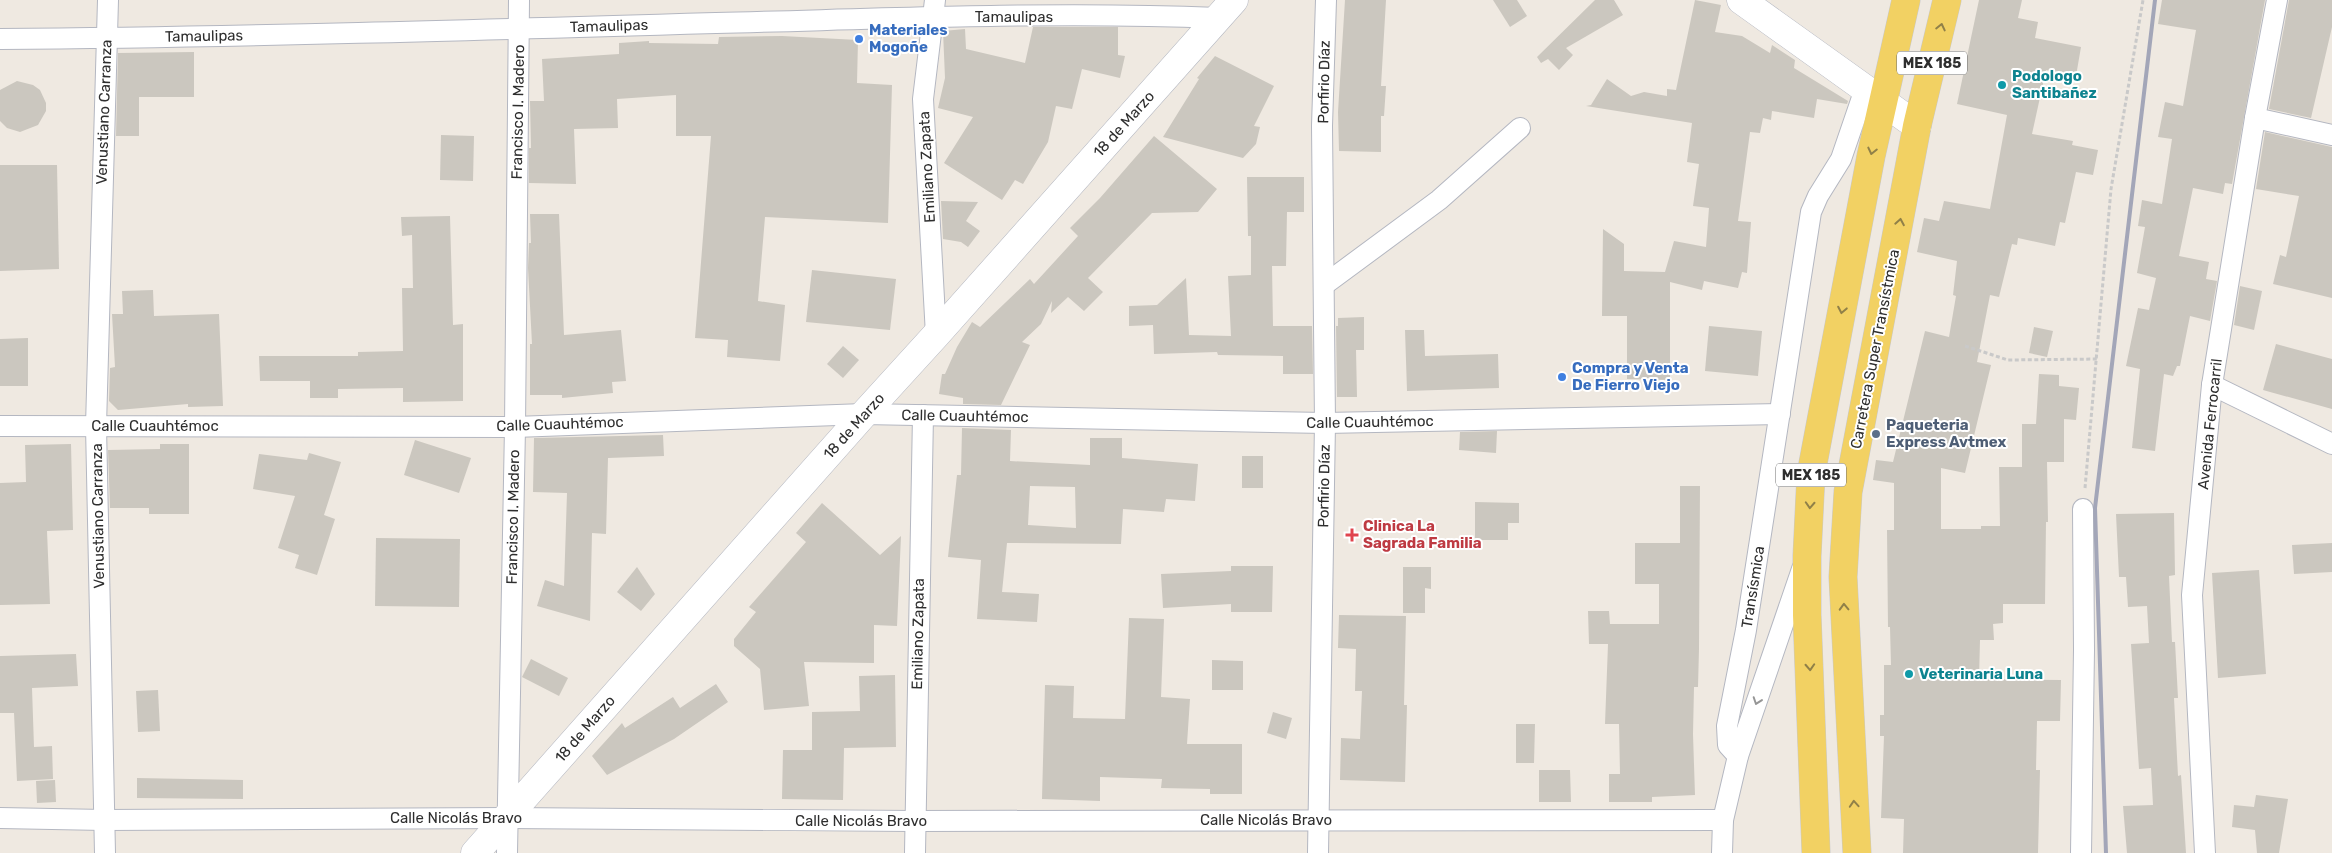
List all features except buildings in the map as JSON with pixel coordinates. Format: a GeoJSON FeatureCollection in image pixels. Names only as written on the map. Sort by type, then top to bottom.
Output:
{"type":"FeatureCollection","features":[{"type":"Feature","properties":{"kind":"main road"},"geometry":{"type":"LineString","coordinates":[[1742,0],[1917,126]]}},
{"type":"Feature","properties":{"kind":"main road","name":"MEX 185"},"geometry":{"type":"LineString","coordinates":[[1816,853],[1807,556],[1811,474],[1871,156],[1874,96],[1906,0]]}},
{"type":"Feature","properties":{"kind":"main road","name":"Carretera Super Transístmica"},"geometry":{"type":"LineString","coordinates":[[1857,853],[1843,577],[1848,492],[1917,126],[1947,0]]}},
{"type":"Feature","properties":{"kind":"main road","name":"18 de Marzo"},"geometry":{"type":"LineString","coordinates":[[475,853],[1226,9]]}},
{"type":"Feature","properties":{"kind":"street","name":"Venustiano Carranza"},"geometry":{"type":"LineString","coordinates":[[105,853],[96,426],[108,0]]}},
{"type":"Feature","properties":{"kind":"street","name":"Francisco I. Madero"},"geometry":{"type":"LineString","coordinates":[[507,853],[515,426],[519,0]]}},
{"type":"Feature","properties":{"kind":"street","name":"Porfirio Díaz"},"geometry":{"type":"LineString","coordinates":[[1318,853],[1325,423],[1322,126],[1326,0]]}},
{"type":"Feature","properties":{"kind":"street","name":"Avenida Ferrocarril"},"geometry":{"type":"LineString","coordinates":[[2205,853],[2192,595],[2212,384],[2255,118],[2277,0]]}},
{"type":"Feature","properties":{"kind":"street","name":"Tamaulipas"},"geometry":{"type":"LineString","coordinates":[[0,39],[519,29],[935,9],[1138,15],[1226,9]]}},
{"type":"Feature","properties":{"kind":"street","name":"Emiliano Zapata"},"geometry":{"type":"LineString","coordinates":[[935,9],[924,99],[936,335]]}},
{"type":"Feature","properties":{"kind":"street","name":"Transísmica"},"geometry":{"type":"LineString","coordinates":[[1738,756],[1728,745],[1727,726],[1746,630],[1811,212],[1874,96]]}},
{"type":"Feature","properties":{"kind":"street"},"geometry":{"type":"LineString","coordinates":[[2255,118],[2332,135]]}},
{"type":"Feature","properties":{"kind":"street"},"geometry":{"type":"LineString","coordinates":[[1324,285],[1439,200],[1520,128]]}},
{"type":"Feature","properties":{"kind":"street"},"geometry":{"type":"LineString","coordinates":[[2212,384],[2332,444]]}},
{"type":"Feature","properties":{"kind":"street","name":"Calle Cuauhtémoc"},"geometry":{"type":"LineString","coordinates":[[0,426],[515,426],[864,414],[1325,423],[1780,414]]}},
{"type":"Feature","properties":{"kind":"street","name":"Emiliano Zapata"},"geometry":{"type":"LineString","coordinates":[[915,853],[923,415]]}},
{"type":"Feature","properties":{"kind":"street"},"geometry":{"type":"LineString","coordinates":[[2081,853],[2084,650],[2083,509]]}},
{"type":"Feature","properties":{"kind":"street"},"geometry":{"type":"LineString","coordinates":[[1722,853],[1723,820],[1738,756],[1807,556]]}},
{"type":"Feature","properties":{"kind":"street","name":"Calle Nicolás Bravo"},"geometry":{"type":"LineString","coordinates":[[0,818],[104,820],[507,818],[915,821],[1318,819],[1723,820]]}},
{"type":"Feature","properties":{"kind":"path"},"geometry":{"type":"LineString","coordinates":[[2083,509],[2098,359],[2111,189],[2143,0]]}},
{"type":"Feature","properties":{"kind":"path"},"geometry":{"type":"LineString","coordinates":[[1965,346],[2008,360],[2098,359]]}},
{"type":"Feature","properties":{"kind":"railway"},"geometry":{"type":"LineString","coordinates":[[2106,853],[2095,508],[2155,0]]}},
{"type":"Feature","properties":{"kind":"place","name":"Materiales Mogoñe"},"geometry":{"type":"Point","coordinates":[859,39]}},
{"type":"Feature","properties":{"kind":"place","name":"Podologo Santibañez"},"geometry":{"type":"Point","coordinates":[2002,85]}},
{"type":"Feature","properties":{"kind":"place","name":"Compra y Venta De Fierro Viejo"},"geometry":{"type":"Point","coordinates":[1562,377]}},
{"type":"Feature","properties":{"kind":"place","name":"Paqueteria Express Avtmex"},"geometry":{"type":"Point","coordinates":[1876,434]}},
{"type":"Feature","properties":{"kind":"place","name":"Clinica La Sagrada Familia"},"geometry":{"type":"Point","coordinates":[1352,535]}},
{"type":"Feature","properties":{"kind":"place","name":"Veterinaria Luna"},"geometry":{"type":"Point","coordinates":[1909,674]}}]}
